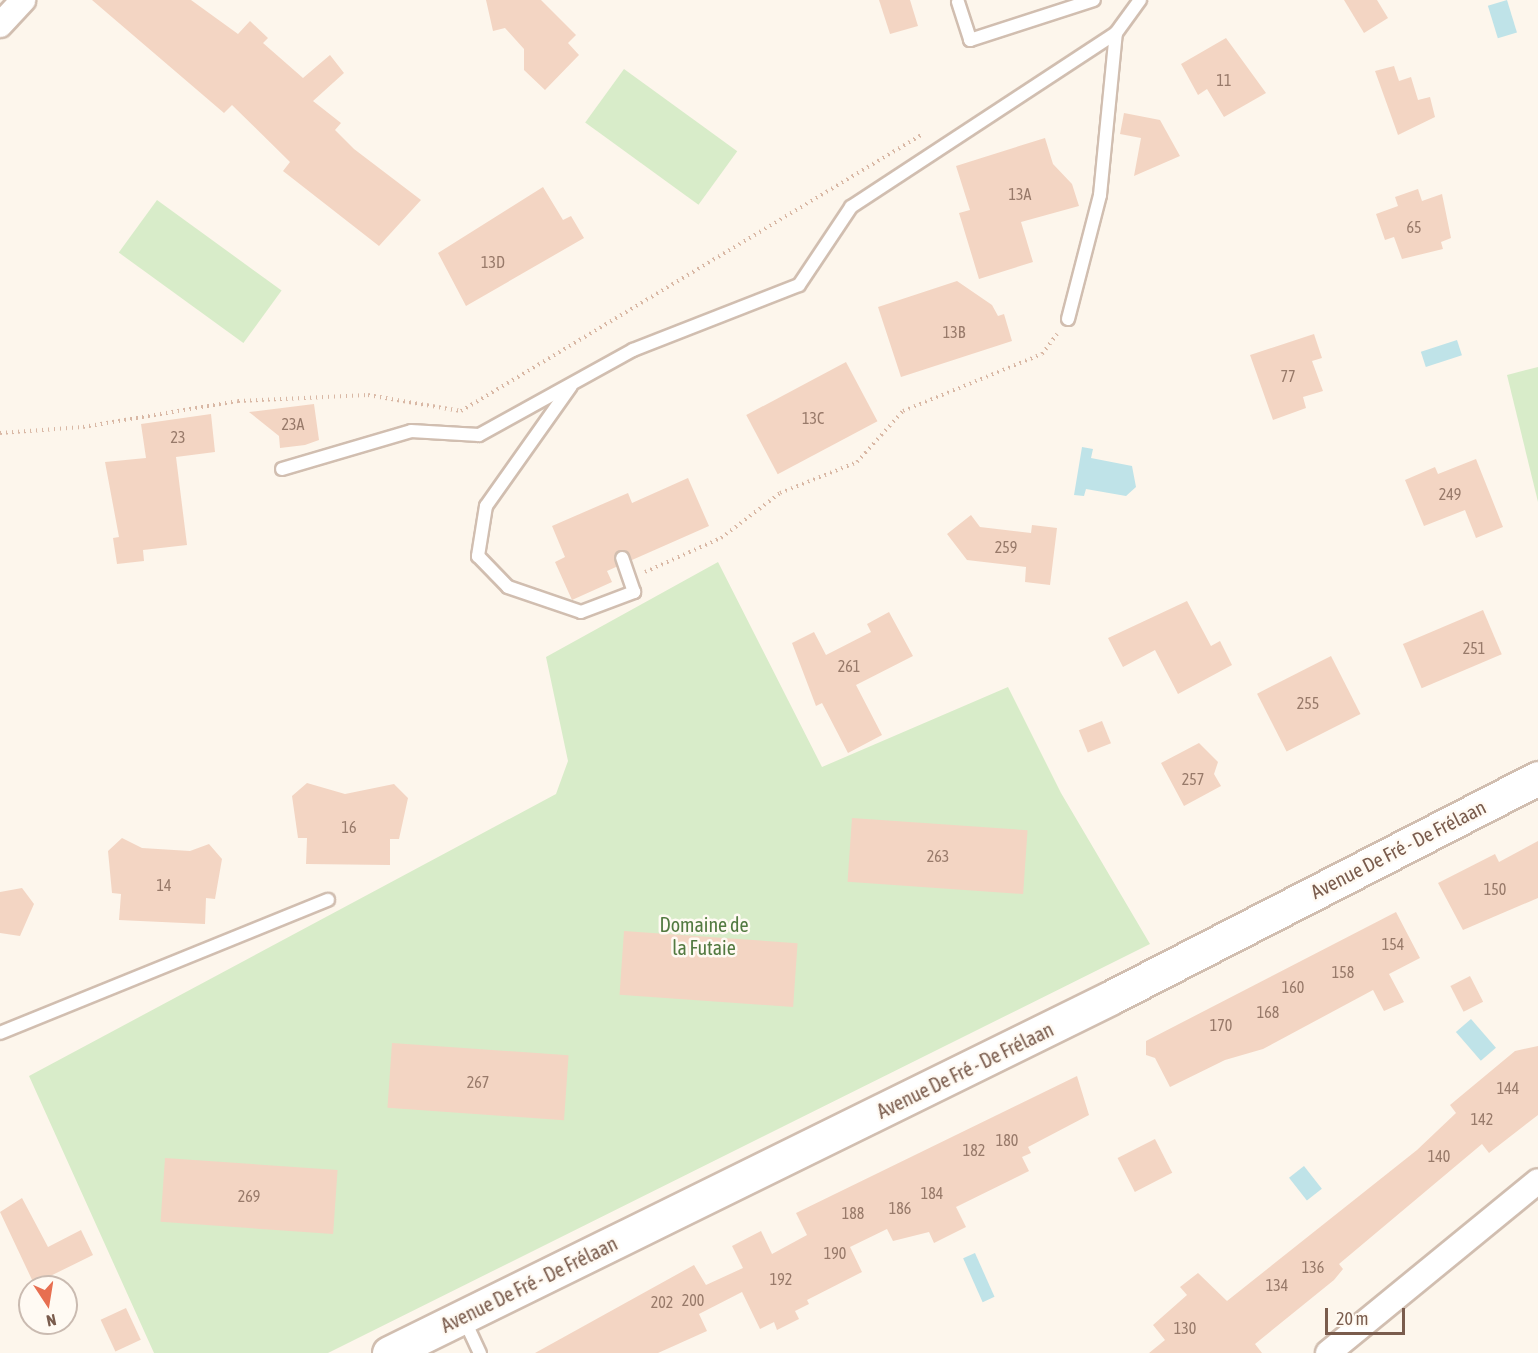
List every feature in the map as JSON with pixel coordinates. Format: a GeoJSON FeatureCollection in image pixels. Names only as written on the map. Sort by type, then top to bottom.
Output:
{"type":"FeatureCollection","features":[{"type":"Feature","properties":{"kind":"main road","name":"Avenue De Fré - De Frélaan"},"geometry":{"type":"LineString","coordinates":[[389,1353],[1110,998],[1538,778]]}},
{"type":"Feature","properties":{"kind":"street"},"geometry":{"type":"LineString","coordinates":[[0,25],[23,0]]}},
{"type":"Feature","properties":{"kind":"street"},"geometry":{"type":"LineString","coordinates":[[1328,1353],[1538,1181]]}},
{"type":"Feature","properties":{"kind":"lane"},"geometry":{"type":"LineString","coordinates":[[958,2],[970,40],[1094,0]]}},
{"type":"Feature","properties":{"kind":"lane"},"geometry":{"type":"LineString","coordinates":[[282,469],[411,431],[479,435],[633,350],[799,285],[851,207],[1116,33],[1140,0]]}},
{"type":"Feature","properties":{"kind":"lane"},"geometry":{"type":"LineString","coordinates":[[1068,319],[1100,195],[1116,33]]}},
{"type":"Feature","properties":{"kind":"lane"},"geometry":{"type":"LineString","coordinates":[[574,383],[486,506],[478,556],[508,587],[581,612],[634,592],[622,558]]}},
{"type":"Feature","properties":{"kind":"lane"},"geometry":{"type":"LineString","coordinates":[[0,1033],[328,900]]}},
{"type":"Feature","properties":{"kind":"lane"},"geometry":{"type":"LineString","coordinates":[[462,1317],[480,1353]]}},
{"type":"Feature","properties":{"kind":"path"},"geometry":{"type":"LineString","coordinates":[[0,433],[83,427],[238,401],[368,395],[461,411],[933,128]]}},
{"type":"Feature","properties":{"kind":"path"},"geometry":{"type":"LineString","coordinates":[[630,579],[721,538],[780,493],[857,462],[903,411],[1042,354],[1068,319]]}},
{"type":"Feature","properties":{"kind":"green space"},"geometry":{"type":"Polygon","coordinates":[[[624,69],[737,151],[698,205],[585,122],[624,69]]]}},
{"type":"Feature","properties":{"kind":"green space"},"geometry":{"type":"Polygon","coordinates":[[[157,200],[282,291],[243,343],[119,253],[157,200]]]}},
{"type":"Feature","properties":{"kind":"green space"},"geometry":{"type":"Polygon","coordinates":[[[1538,367],[1538,502],[1507,375],[1538,367]]]}},
{"type":"Feature","properties":{"kind":"green space","name":"Domaine de la Futaie"},"geometry":{"type":"Polygon","coordinates":[[[718,562],[822,767],[1008,687],[1061,793],[1150,944],[328,1353],[154,1353],[29,1076],[556,794],[568,761],[546,657],[718,562]]]}},
{"type":"Feature","properties":{"kind":"water"},"geometry":{"type":"Polygon","coordinates":[[[1507,0],[1517,33],[1498,38],[1488,6],[1507,0]]]}},
{"type":"Feature","properties":{"kind":"water"},"geometry":{"type":"Polygon","coordinates":[[[1457,340],[1462,355],[1426,367],[1421,352],[1457,340]]]}},
{"type":"Feature","properties":{"kind":"water"},"geometry":{"type":"Polygon","coordinates":[[[1082,447],[1093,449],[1091,458],[1132,466],[1136,487],[1126,496],[1086,489],[1084,496],[1074,495],[1082,447]]]}},
{"type":"Feature","properties":{"kind":"water"},"geometry":{"type":"Polygon","coordinates":[[[1471,1019],[1496,1048],[1481,1061],[1456,1032],[1471,1019]]]}},
{"type":"Feature","properties":{"kind":"water"},"geometry":{"type":"Polygon","coordinates":[[[1304,1166],[1322,1189],[1307,1201],[1289,1178],[1304,1166]]]}},
{"type":"Feature","properties":{"kind":"water"},"geometry":{"type":"Polygon","coordinates":[[[975,1253],[995,1297],[983,1302],[963,1258],[975,1253]]]}},
{"type":"Feature","properties":{"kind":"building"},"geometry":{"type":"Polygon","coordinates":[[[92,0],[191,0],[238,34],[250,21],[268,38],[263,43],[303,78],[330,55],[344,73],[313,101],[341,123],[335,130],[354,149],[421,200],[379,246],[283,171],[290,162],[232,105],[224,113],[92,0]]]}},
{"type":"Feature","properties":{"kind":"building"},"geometry":{"type":"Polygon","coordinates":[[[486,0],[541,0],[576,35],[568,43],[579,55],[545,90],[524,70],[524,49],[505,28],[493,31],[486,0]]]}},
{"type":"Feature","properties":{"kind":"building"},"geometry":{"type":"Polygon","coordinates":[[[879,0],[910,0],[918,26],[890,34],[879,0]]]}},
{"type":"Feature","properties":{"kind":"building"},"geometry":{"type":"Polygon","coordinates":[[[1344,0],[1377,0],[1388,18],[1364,33],[1344,0]]]}},
{"type":"Feature","properties":{"kind":"building"},"geometry":{"type":"Polygon","coordinates":[[[1226,38],[1266,93],[1224,117],[1207,89],[1198,95],[1181,64],[1226,38]]]}},
{"type":"Feature","properties":{"kind":"building"},"geometry":{"type":"Polygon","coordinates":[[[1394,66],[1399,81],[1411,77],[1418,100],[1430,97],[1435,117],[1398,135],[1375,71],[1394,66]]]}},
{"type":"Feature","properties":{"kind":"building"},"geometry":{"type":"Polygon","coordinates":[[[1124,113],[1160,120],[1180,156],[1134,176],[1141,138],[1120,134],[1124,113]]]}},
{"type":"Feature","properties":{"kind":"building"},"geometry":{"type":"Polygon","coordinates":[[[1045,138],[1053,164],[1072,184],[1079,206],[1021,222],[1033,262],[979,279],[959,213],[970,210],[956,166],[1045,138]]]}},
{"type":"Feature","properties":{"kind":"building"},"geometry":{"type":"Polygon","coordinates":[[[543,187],[563,220],[571,216],[584,238],[466,306],[438,253],[543,187]]]}},
{"type":"Feature","properties":{"kind":"building"},"geometry":{"type":"Polygon","coordinates":[[[1418,189],[1422,201],[1442,194],[1451,238],[1441,242],[1443,249],[1402,259],[1394,237],[1385,240],[1376,214],[1398,206],[1395,197],[1418,189]]]}},
{"type":"Feature","properties":{"kind":"building"},"geometry":{"type":"Polygon","coordinates":[[[957,281],[992,305],[998,316],[1004,314],[1012,341],[901,377],[878,307],[957,281]]]}},
{"type":"Feature","properties":{"kind":"building"},"geometry":{"type":"Polygon","coordinates":[[[1314,334],[1322,358],[1312,361],[1323,391],[1303,397],[1306,408],[1273,420],[1250,355],[1314,334]]]}},
{"type":"Feature","properties":{"kind":"building"},"geometry":{"type":"Polygon","coordinates":[[[846,362],[877,421],[778,474],[746,415],[846,362]]]}},
{"type":"Feature","properties":{"kind":"building"},"geometry":{"type":"Polygon","coordinates":[[[314,404],[319,440],[305,445],[280,448],[279,436],[249,412],[314,404]]]}},
{"type":"Feature","properties":{"kind":"building"},"geometry":{"type":"Polygon","coordinates":[[[211,414],[215,452],[176,457],[187,545],[143,550],[144,561],[117,564],[113,538],[119,537],[105,462],[146,458],[141,424],[211,414]]]}},
{"type":"Feature","properties":{"kind":"building"},"geometry":{"type":"Polygon","coordinates":[[[1476,459],[1503,527],[1476,538],[1465,510],[1424,526],[1405,480],[1435,467],[1438,474],[1476,459]]]}},
{"type":"Feature","properties":{"kind":"building"},"geometry":{"type":"Polygon","coordinates":[[[688,478],[709,526],[632,560],[627,551],[619,550],[616,567],[607,571],[612,582],[572,600],[555,562],[565,557],[552,526],[628,493],[632,503],[688,478]]]}},
{"type":"Feature","properties":{"kind":"building"},"geometry":{"type":"Polygon","coordinates":[[[971,515],[980,527],[1031,533],[1032,525],[1057,528],[1050,585],[1025,582],[1026,567],[967,560],[947,534],[971,515]]]}},
{"type":"Feature","properties":{"kind":"building"},"geometry":{"type":"Polygon","coordinates":[[[1187,601],[1211,646],[1220,641],[1232,665],[1178,694],[1155,650],[1123,667],[1108,638],[1187,601]]]}},
{"type":"Feature","properties":{"kind":"building"},"geometry":{"type":"Polygon","coordinates":[[[1483,610],[1502,654],[1422,688],[1403,644],[1483,610]]]}},
{"type":"Feature","properties":{"kind":"building"},"geometry":{"type":"Polygon","coordinates":[[[889,612],[913,656],[856,685],[882,735],[848,753],[822,703],[816,706],[792,643],[814,632],[826,655],[871,632],[867,624],[889,612]]]}},
{"type":"Feature","properties":{"kind":"building"},"geometry":{"type":"Polygon","coordinates":[[[1331,656],[1361,714],[1287,752],[1257,694],[1331,656]]]}},
{"type":"Feature","properties":{"kind":"building"},"geometry":{"type":"Polygon","coordinates":[[[1102,721],[1111,743],[1088,753],[1079,730],[1102,721]]]}},
{"type":"Feature","properties":{"kind":"building"},"geometry":{"type":"Polygon","coordinates":[[[1199,743],[1218,762],[1214,774],[1221,786],[1184,806],[1161,763],[1199,743]]]}},
{"type":"Feature","properties":{"kind":"building"},"geometry":{"type":"Polygon","coordinates":[[[307,783],[345,794],[394,784],[408,798],[399,839],[390,839],[390,865],[306,864],[307,838],[298,838],[292,796],[307,783]]]}},
{"type":"Feature","properties":{"kind":"building"},"geometry":{"type":"Polygon","coordinates":[[[852,818],[1028,830],[1023,894],[848,882],[852,818]]]}},
{"type":"Feature","properties":{"kind":"building"},"geometry":{"type":"Polygon","coordinates":[[[122,838],[142,848],[190,851],[209,844],[222,859],[215,899],[206,898],[205,924],[119,920],[121,894],[112,893],[108,851],[122,838]]]}},
{"type":"Feature","properties":{"kind":"building"},"geometry":{"type":"Polygon","coordinates":[[[1538,841],[1538,898],[1463,930],[1438,883],[1495,854],[1499,862],[1538,841]]]}},
{"type":"Feature","properties":{"kind":"building"},"geometry":{"type":"Polygon","coordinates":[[[22,888],[34,904],[20,936],[0,933],[0,892],[22,888]]]}},
{"type":"Feature","properties":{"kind":"building"},"geometry":{"type":"Polygon","coordinates":[[[1396,912],[1420,958],[1389,974],[1404,1002],[1384,1011],[1373,990],[1263,1049],[1225,1060],[1170,1087],[1155,1058],[1146,1055],[1146,1041],[1396,912]]]}},
{"type":"Feature","properties":{"kind":"building"},"geometry":{"type":"Polygon","coordinates":[[[624,931],[798,943],[793,1007],[620,995],[624,931]]]}},
{"type":"Feature","properties":{"kind":"building"},"geometry":{"type":"Polygon","coordinates":[[[1470,976],[1483,1002],[1464,1012],[1450,986],[1470,976]]]}},
{"type":"Feature","properties":{"kind":"building"},"geometry":{"type":"Polygon","coordinates":[[[392,1043],[569,1055],[564,1120],[387,1108],[392,1043]]]}},
{"type":"Feature","properties":{"kind":"building"},"geometry":{"type":"Polygon","coordinates":[[[1538,1046],[1538,1115],[1489,1153],[1482,1144],[1339,1264],[1343,1269],[1334,1280],[1255,1344],[1262,1353],[1149,1353],[1165,1340],[1153,1325],[1187,1295],[1180,1287],[1198,1273],[1227,1301],[1417,1150],[1456,1113],[1450,1105],[1515,1051],[1538,1046]]]}},
{"type":"Feature","properties":{"kind":"building"},"geometry":{"type":"Polygon","coordinates":[[[1077,1076],[1089,1115],[1028,1147],[1031,1153],[1022,1157],[1029,1171],[956,1207],[966,1227],[934,1243],[929,1232],[893,1241],[887,1229],[850,1247],[862,1272],[807,1300],[809,1304],[795,1311],[799,1319],[777,1330],[774,1322],[760,1329],[742,1292],[699,1314],[707,1331],[658,1353],[535,1353],[694,1265],[706,1285],[743,1268],[732,1246],[761,1231],[772,1254],[807,1235],[796,1213],[1077,1076]]]}},
{"type":"Feature","properties":{"kind":"building"},"geometry":{"type":"Polygon","coordinates":[[[1155,1139],[1172,1173],[1135,1192],[1118,1158],[1155,1139]]]}},
{"type":"Feature","properties":{"kind":"building"},"geometry":{"type":"Polygon","coordinates":[[[165,1158],[338,1170],[333,1234],[161,1222],[165,1158]]]}},
{"type":"Feature","properties":{"kind":"building"},"geometry":{"type":"Polygon","coordinates":[[[22,1198],[48,1247],[81,1230],[93,1255],[52,1275],[30,1275],[0,1212],[22,1198]]]}},
{"type":"Feature","properties":{"kind":"building"},"geometry":{"type":"Polygon","coordinates":[[[126,1308],[141,1340],[115,1352],[101,1320],[126,1308]]]}}]}
